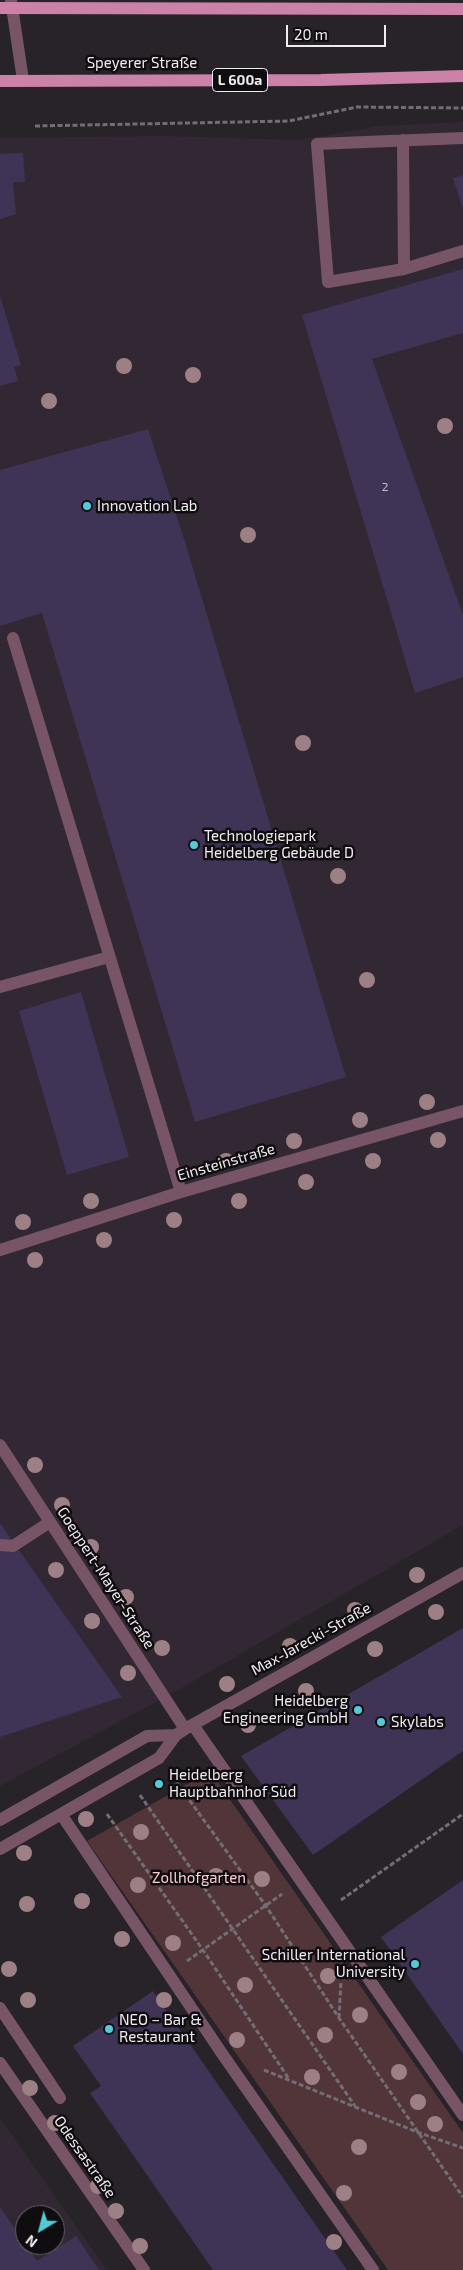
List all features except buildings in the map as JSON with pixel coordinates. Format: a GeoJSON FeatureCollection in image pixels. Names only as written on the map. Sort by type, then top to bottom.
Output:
{"type":"FeatureCollection","features":[{"type":"Feature","properties":{"kind":"main road"},"geometry":{"type":"LineString","coordinates":[[8,5],[463,8]]}},
{"type":"Feature","properties":{"kind":"main road","name":"Speyerer Straße"},"geometry":{"type":"LineString","coordinates":[[0,81],[321,80],[463,76]]}},
{"type":"Feature","properties":{"kind":"street"},"geometry":{"type":"LineString","coordinates":[[8,5],[23,80]]}},
{"type":"Feature","properties":{"kind":"street"},"geometry":{"type":"LineString","coordinates":[[463,138],[317,144],[328,282],[404,270],[463,251]]}},
{"type":"Feature","properties":{"kind":"street"},"geometry":{"type":"LineString","coordinates":[[403,140],[404,270]]}},
{"type":"Feature","properties":{"kind":"street"},"geometry":{"type":"LineString","coordinates":[[13,638],[181,1192]]}},
{"type":"Feature","properties":{"kind":"street"},"geometry":{"type":"LineString","coordinates":[[0,987],[110,957]]}},
{"type":"Feature","properties":{"kind":"street","name":"Einsteinstraße"},"geometry":{"type":"LineString","coordinates":[[0,1250],[181,1192],[463,1111]]}},
{"type":"Feature","properties":{"kind":"street","name":"Goeppert-Mayer-Straße"},"geometry":{"type":"LineString","coordinates":[[0,1446],[185,1730]]}},
{"type":"Feature","properties":{"kind":"street"},"geometry":{"type":"LineString","coordinates":[[0,1545],[13,1546],[50,1522]]}},
{"type":"Feature","properties":{"kind":"street","name":"Max-Jarecki-Straße"},"geometry":{"type":"LineString","coordinates":[[0,1849],[159,1758],[185,1730],[463,1573]]}},
{"type":"Feature","properties":{"kind":"street"},"geometry":{"type":"LineString","coordinates":[[185,1730],[300,1882],[463,2115]]}},
{"type":"Feature","properties":{"kind":"street","name":"Max-Jarecki-Straße"},"geometry":{"type":"LineString","coordinates":[[0,1820],[147,1736],[185,1730]]}},
{"type":"Feature","properties":{"kind":"street"},"geometry":{"type":"LineString","coordinates":[[61,1814],[168,1974],[373,2270]]}},
{"type":"Feature","properties":{"kind":"street"},"geometry":{"type":"LineString","coordinates":[[0,2008],[60,2098]]}},
{"type":"Feature","properties":{"kind":"street","name":"Odessastraße"},"geometry":{"type":"LineString","coordinates":[[0,2063],[144,2270]]}},
{"type":"Feature","properties":{"kind":"path"},"geometry":{"type":"LineString","coordinates":[[36,126],[288,121],[357,107],[463,108]]}},
{"type":"Feature","properties":{"kind":"path"},"geometry":{"type":"LineString","coordinates":[[159,1758],[266,1906],[339,2018],[463,2197]]}},
{"type":"Feature","properties":{"kind":"path"},"geometry":{"type":"LineString","coordinates":[[127,1776],[355,2106]]}},
{"type":"Feature","properties":{"kind":"path"},"geometry":{"type":"LineString","coordinates":[[94,1796],[204,1950],[289,2079]]}},
{"type":"Feature","properties":{"kind":"path"},"geometry":{"type":"LineString","coordinates":[[354,1890],[463,1814]]}},
{"type":"Feature","properties":{"kind":"path"},"geometry":{"type":"LineString","coordinates":[[168,1974],[300,1882]]}},
{"type":"Feature","properties":{"kind":"path"},"geometry":{"type":"LineString","coordinates":[[261,2069],[417,2132],[463,2148]]}},
{"type":"Feature","properties":{"kind":"shaded area"},"geometry":{"type":"Polygon","coordinates":[[[463,122],[463,1525],[178,1690],[0,1786],[0,138],[164,136],[298,140],[380,126],[463,122]]]}},
{"type":"Feature","properties":{"kind":"shaded area"},"geometry":{"type":"Polygon","coordinates":[[[0,2118],[61,2205],[15,2205],[15,2255],[65,2255],[65,2210],[107,2270],[0,2270],[0,2118]]]}},
{"type":"Feature","properties":{"kind":"green space","name":"Zollhofgarten"},"geometry":{"type":"Polygon","coordinates":[[[210,1771],[463,2133],[463,2270],[388,2270],[87,1841],[210,1771]]]}},
{"type":"Feature","properties":{"kind":"place","name":"Innovation Lab"},"geometry":{"type":"Point","coordinates":[87,506]}},
{"type":"Feature","properties":{"kind":"place","name":"Technologiepark Heidelberg Gebäude D"},"geometry":{"type":"Point","coordinates":[194,845]}},
{"type":"Feature","properties":{"kind":"place","name":"Heidelberg Engineering GmbH"},"geometry":{"type":"Point","coordinates":[358,1710]}},
{"type":"Feature","properties":{"kind":"place","name":"Skylabs"},"geometry":{"type":"Point","coordinates":[381,1722]}},
{"type":"Feature","properties":{"kind":"place","name":"Heidelberg Hauptbahnhof Süd"},"geometry":{"type":"Point","coordinates":[159,1784]}},
{"type":"Feature","properties":{"kind":"place","name":"Schiller International University"},"geometry":{"type":"Point","coordinates":[415,1964]}},
{"type":"Feature","properties":{"kind":"place","name":"NEO – Bar & Restaurant"},"geometry":{"type":"Point","coordinates":[109,2029]}}]}
